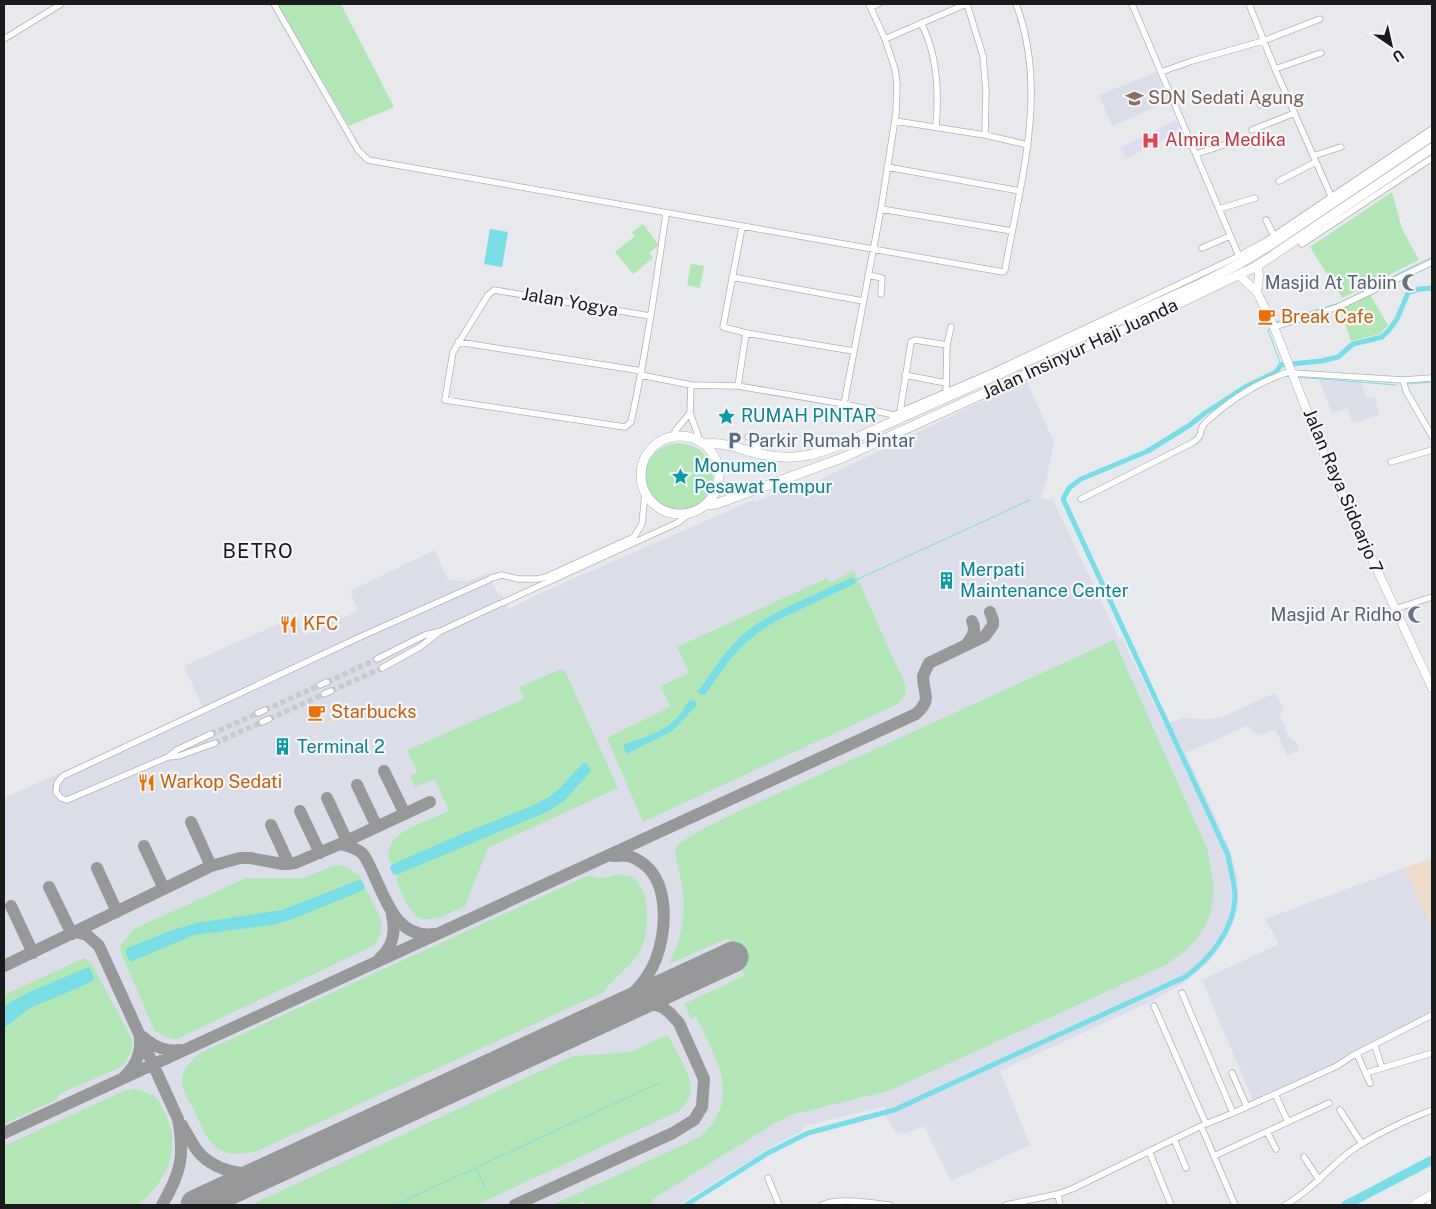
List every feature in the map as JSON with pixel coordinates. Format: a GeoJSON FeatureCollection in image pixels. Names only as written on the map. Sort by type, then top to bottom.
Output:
{"type":"FeatureCollection","features":[{"type":"Feature","properties":{"kind":"highway","name":"Jalan Insinyur Haji Juanda"},"geometry":{"type":"LineString","coordinates":[[702,442],[717,443],[762,455],[806,457],[889,425],[1198,280],[1241,263],[1271,240],[1357,186],[1412,146],[1432,136]]}},
{"type":"Feature","properties":{"kind":"highway","name":"Jalan Insinyur Haji Juanda"},"geometry":{"type":"LineString","coordinates":[[705,505],[716,504],[812,470],[917,424],[1240,275],[1257,266],[1432,148]]}},
{"type":"Feature","properties":{"kind":"highway"},"geometry":{"type":"LineString","coordinates":[[1357,186],[1362,195]]}},
{"type":"Feature","properties":{"kind":"highway"},"geometry":{"type":"LineString","coordinates":[[1116,320],[1121,330]]}},
{"type":"Feature","properties":{"kind":"highway"},"geometry":{"type":"LineString","coordinates":[[912,414],[917,424]]}},
{"type":"Feature","properties":{"kind":"highway"},"geometry":{"type":"LineString","coordinates":[[673,436],[691,437],[702,442],[715,457],[719,474],[716,491],[705,505],[692,512],[674,514],[665,512],[657,507],[646,494],[641,478],[641,470],[646,455],[657,444],[673,436]]}},
{"type":"Feature","properties":{"kind":"main road","name":"Jalan Raya Sidoarjo 7"},"geometry":{"type":"LineString","coordinates":[[1257,266],[1259,276],[1258,292]]}},
{"type":"Feature","properties":{"kind":"main road","name":"Jalan Raya Sidoarjo 7"},"geometry":{"type":"LineString","coordinates":[[1240,275],[1258,292],[1294,373],[1328,462],[1432,688]]}},
{"type":"Feature","properties":{"kind":"main road"},"geometry":{"type":"LineString","coordinates":[[1414,1205],[1432,1194]]}},
{"type":"Feature","properties":{"kind":"street"},"geometry":{"type":"LineString","coordinates":[[4,38],[58,4]]}},
{"type":"Feature","properties":{"kind":"street"},"geometry":{"type":"LineString","coordinates":[[274,4],[358,150],[368,160],[1003,272],[1005,270],[1020,191],[1031,113],[1032,81],[1026,38],[1016,4]]}},
{"type":"Feature","properties":{"kind":"street"},"geometry":{"type":"LineString","coordinates":[[844,404],[868,274],[876,249],[895,121],[897,84],[895,69],[870,5],[878,4]]}},
{"type":"Feature","properties":{"kind":"street"},"geometry":{"type":"LineString","coordinates":[[885,40],[966,4],[976,32],[984,66],[986,91],[984,135]]}},
{"type":"Feature","properties":{"kind":"street"},"geometry":{"type":"LineString","coordinates":[[1132,4],[1239,256]]}},
{"type":"Feature","properties":{"kind":"street"},"geometry":{"type":"LineString","coordinates":[[1249,4],[1275,69],[1331,196]]}},
{"type":"Feature","properties":{"kind":"street"},"geometry":{"type":"LineString","coordinates":[[1161,72],[1192,60],[1263,40],[1320,19]]}},
{"type":"Feature","properties":{"kind":"street"},"geometry":{"type":"LineString","coordinates":[[921,24],[934,60],[936,76],[936,126]]}},
{"type":"Feature","properties":{"kind":"street"},"geometry":{"type":"LineString","coordinates":[[1275,69],[1321,53]]}},
{"type":"Feature","properties":{"kind":"street"},"geometry":{"type":"LineString","coordinates":[[1260,105],[1286,94]]}},
{"type":"Feature","properties":{"kind":"street"},"geometry":{"type":"LineString","coordinates":[[1252,130],[1294,113]]}},
{"type":"Feature","properties":{"kind":"street"},"geometry":{"type":"LineString","coordinates":[[895,121],[936,126],[1028,145]]}},
{"type":"Feature","properties":{"kind":"street","name":"Jalan Insinyur Haji Juanda"},"geometry":{"type":"LineString","coordinates":[[897,413],[1198,280],[1271,240],[1331,196],[1412,146],[1432,129]]}},
{"type":"Feature","properties":{"kind":"street"},"geometry":{"type":"LineString","coordinates":[[1196,154],[1233,142]]}},
{"type":"Feature","properties":{"kind":"street"},"geometry":{"type":"LineString","coordinates":[[1279,181],[1315,159],[1341,147]]}},
{"type":"Feature","properties":{"kind":"street"},"geometry":{"type":"LineString","coordinates":[[1302,244],[1432,158]]}},
{"type":"Feature","properties":{"kind":"street"},"geometry":{"type":"LineString","coordinates":[[887,167],[1020,191]]}},
{"type":"Feature","properties":{"kind":"street"},"geometry":{"type":"LineString","coordinates":[[1219,209],[1255,198]]}},
{"type":"Feature","properties":{"kind":"street"},"geometry":{"type":"LineString","coordinates":[[881,209],[1012,231]]}},
{"type":"Feature","properties":{"kind":"street"},"geometry":{"type":"LineString","coordinates":[[666,214],[642,373],[631,422],[625,426],[446,401],[444,398],[453,352],[458,342],[642,373],[691,385],[738,386],[897,413]]}},
{"type":"Feature","properties":{"kind":"street"},"geometry":{"type":"LineString","coordinates":[[1266,220],[1271,240]]}},
{"type":"Feature","properties":{"kind":"street"},"geometry":{"type":"LineString","coordinates":[[742,227],[723,327],[746,334],[853,351]]}},
{"type":"Feature","properties":{"kind":"street"},"geometry":{"type":"LineString","coordinates":[[1202,248],[1230,236]]}},
{"type":"Feature","properties":{"kind":"street"},"geometry":{"type":"LineString","coordinates":[[1274,327],[1338,307],[1432,262]]}},
{"type":"Feature","properties":{"kind":"street"},"geometry":{"type":"LineString","coordinates":[[868,274],[882,278],[881,294]]}},
{"type":"Feature","properties":{"kind":"street"},"geometry":{"type":"LineString","coordinates":[[732,277],[863,301]]}},
{"type":"Feature","properties":{"kind":"street","name":"Jalan Yogya"},"geometry":{"type":"LineString","coordinates":[[458,342],[490,292],[498,290],[650,316]]}},
{"type":"Feature","properties":{"kind":"street"},"geometry":{"type":"LineString","coordinates":[[946,392],[947,345],[952,327]]}},
{"type":"Feature","properties":{"kind":"street"},"geometry":{"type":"LineString","coordinates":[[738,386],[746,334]]}},
{"type":"Feature","properties":{"kind":"street"},"geometry":{"type":"LineString","coordinates":[[889,425],[897,413],[912,341],[947,345]]}},
{"type":"Feature","properties":{"kind":"street"},"geometry":{"type":"LineString","coordinates":[[1081,498],[1199,439],[1203,425],[1219,411],[1258,384],[1294,373],[1403,380],[1432,378]]}},
{"type":"Feature","properties":{"kind":"street"},"geometry":{"type":"LineString","coordinates":[[905,375],[946,383]]}},
{"type":"Feature","properties":{"kind":"street"},"geometry":{"type":"LineString","coordinates":[[1403,380],[1406,391],[1430,427],[1432,436]]}},
{"type":"Feature","properties":{"kind":"street"},"geometry":{"type":"LineString","coordinates":[[691,385],[690,413],[702,442]]}},
{"type":"Feature","properties":{"kind":"street"},"geometry":{"type":"LineString","coordinates":[[673,436],[690,413]]}},
{"type":"Feature","properties":{"kind":"street"},"geometry":{"type":"LineString","coordinates":[[748,437],[754,438],[757,448],[762,455]]}},
{"type":"Feature","properties":{"kind":"street"},"geometry":{"type":"LineString","coordinates":[[1392,462],[1432,450]]}},
{"type":"Feature","properties":{"kind":"street"},"geometry":{"type":"LineString","coordinates":[[215,743],[179,756],[168,757],[95,786],[67,800],[61,798],[56,792],[56,783],[63,776],[360,637],[489,579],[502,575],[518,579],[538,580],[546,578],[634,536],[642,524],[646,494]]}},
{"type":"Feature","properties":{"kind":"street"},"geometry":{"type":"LineString","coordinates":[[377,659],[425,635],[501,604],[677,523],[692,512]]}},
{"type":"Feature","properties":{"kind":"street"},"geometry":{"type":"LineString","coordinates":[[1395,609],[1432,597]]}},
{"type":"Feature","properties":{"kind":"street"},"geometry":{"type":"LineString","coordinates":[[382,668],[420,647],[441,630]]}},
{"type":"Feature","properties":{"kind":"street"},"geometry":{"type":"LineString","coordinates":[[320,685],[326,682]]}},
{"type":"Feature","properties":{"kind":"street"},"geometry":{"type":"LineString","coordinates":[[324,694],[331,691]]}},
{"type":"Feature","properties":{"kind":"street"},"geometry":{"type":"LineString","coordinates":[[258,713],[264,710]]}},
{"type":"Feature","properties":{"kind":"street"},"geometry":{"type":"LineString","coordinates":[[262,722],[269,719]]}},
{"type":"Feature","properties":{"kind":"street"},"geometry":{"type":"LineString","coordinates":[[168,757],[176,750],[211,734]]}},
{"type":"Feature","properties":{"kind":"street"},"geometry":{"type":"LineString","coordinates":[[1182,993],[1234,1113]]}},
{"type":"Feature","properties":{"kind":"street"},"geometry":{"type":"LineString","coordinates":[[1154,1006],[1235,1205]]}},
{"type":"Feature","properties":{"kind":"street"},"geometry":{"type":"LineString","coordinates":[[1006,1205],[1058,1194],[1072,1189],[1203,1125],[1234,1113],[1337,1066],[1432,1016]]}},
{"type":"Feature","properties":{"kind":"street"},"geometry":{"type":"LineString","coordinates":[[1374,1046],[1382,1068]]}},
{"type":"Feature","properties":{"kind":"street"},"geometry":{"type":"LineString","coordinates":[[1366,1073],[1432,1053]]}},
{"type":"Feature","properties":{"kind":"street"},"geometry":{"type":"LineString","coordinates":[[1357,1054],[1370,1082]]}},
{"type":"Feature","properties":{"kind":"street"},"geometry":{"type":"LineString","coordinates":[[1232,1073],[1247,1107]]}},
{"type":"Feature","properties":{"kind":"street"},"geometry":{"type":"LineString","coordinates":[[1275,1094],[1288,1122]]}},
{"type":"Feature","properties":{"kind":"street"},"geometry":{"type":"LineString","coordinates":[[1214,1156],[1329,1103]]}},
{"type":"Feature","properties":{"kind":"street"},"geometry":{"type":"LineString","coordinates":[[1340,1110],[1362,1144]]}},
{"type":"Feature","properties":{"kind":"street"},"geometry":{"type":"LineString","coordinates":[[1285,1205],[1298,1198],[1347,1154],[1362,1144],[1432,1110]]}},
{"type":"Feature","properties":{"kind":"street"},"geometry":{"type":"LineString","coordinates":[[1267,1132],[1276,1149]]}},
{"type":"Feature","properties":{"kind":"street"},"geometry":{"type":"LineString","coordinates":[[1174,1139],[1186,1168]]}},
{"type":"Feature","properties":{"kind":"street"},"geometry":{"type":"LineString","coordinates":[[1149,1151],[1171,1205]]}},
{"type":"Feature","properties":{"kind":"street"},"geometry":{"type":"LineString","coordinates":[[1304,1158],[1319,1180]]}},
{"type":"Feature","properties":{"kind":"street"},"geometry":{"type":"LineString","coordinates":[[768,1178],[779,1205]]}},
{"type":"Feature","properties":{"kind":"street"},"geometry":{"type":"LineString","coordinates":[[1058,1194],[1060,1205]]}},
{"type":"Feature","properties":{"kind":"street"},"geometry":{"type":"LineString","coordinates":[[822,1205],[832,1202],[890,1205]]}},
{"type":"Feature","properties":{"kind":"shaded area","name":"SDN Sedati Agung"},"geometry":{"type":"Polygon","coordinates":[[[1156,72],[1169,101],[1112,126],[1099,95],[1156,72]]]}},
{"type":"Feature","properties":{"kind":"shaded area","name":"Almira Medika"},"geometry":{"type":"Polygon","coordinates":[[[1176,120],[1181,131],[1126,159],[1120,148],[1176,120]]]}},
{"type":"Feature","properties":{"kind":"shaded area"},"geometry":{"type":"Polygon","coordinates":[[[1026,380],[1054,442],[1041,498],[1053,500],[1119,639],[1122,638],[1164,725],[1182,718],[1220,718],[1275,693],[1284,709],[1280,714],[1289,738],[1296,742],[1299,750],[1287,755],[1275,729],[1257,734],[1247,726],[1185,753],[1231,853],[1237,876],[1238,893],[1238,907],[1234,920],[1227,936],[1209,962],[1185,982],[1154,1000],[1000,1071],[1030,1145],[951,1181],[924,1126],[907,1133],[900,1133],[894,1130],[886,1116],[889,1113],[885,1106],[805,1126],[801,1132],[775,1145],[678,1205],[4,1205],[4,798],[203,708],[184,666],[296,616],[304,635],[358,611],[350,591],[435,550],[448,580],[468,581],[488,573],[499,595],[501,594],[509,609],[541,593],[753,500],[755,502],[810,479],[813,483],[1026,380]]]}},
{"type":"Feature","properties":{"kind":"shaded area"},"geometry":{"type":"Polygon","coordinates":[[[1319,380],[1361,383],[1367,399],[1375,397],[1379,415],[1353,423],[1347,408],[1332,413],[1319,380]]]}},
{"type":"Feature","properties":{"kind":"shaded area"},"geometry":{"type":"Polygon","coordinates":[[[1432,858],[1432,929],[1404,868],[1432,858]]]}},
{"type":"Feature","properties":{"kind":"shaded area"},"geometry":{"type":"Polygon","coordinates":[[[1404,868],[1432,929],[1432,1013],[1379,1041],[1344,1056],[1336,1065],[1254,1103],[1202,980],[1279,944],[1265,919],[1404,868]]]}},
{"type":"Feature","properties":{"kind":"green space"},"geometry":{"type":"Polygon","coordinates":[[[277,4],[341,4],[394,107],[349,126],[277,4]]]}},
{"type":"Feature","properties":{"kind":"green space"},"geometry":{"type":"Polygon","coordinates":[[[1392,192],[1402,229],[1419,260],[1342,298],[1310,247],[1392,192]]]}},
{"type":"Feature","properties":{"kind":"green space"},"geometry":{"type":"Polygon","coordinates":[[[643,224],[659,245],[649,253],[653,258],[633,274],[615,252],[635,236],[632,232],[643,224]]]}},
{"type":"Feature","properties":{"kind":"green space"},"geometry":{"type":"Polygon","coordinates":[[[691,264],[704,266],[700,288],[687,285],[691,264]]]}},
{"type":"Feature","properties":{"kind":"green space"},"geometry":{"type":"Polygon","coordinates":[[[1370,295],[1388,325],[1380,334],[1351,341],[1340,309],[1370,295]]]}},
{"type":"Feature","properties":{"kind":"green space"},"geometry":{"type":"Polygon","coordinates":[[[679,443],[692,446],[703,453],[710,464],[713,477],[710,490],[703,501],[692,508],[679,511],[666,508],[655,501],[648,490],[645,477],[648,464],[655,453],[666,446],[679,443]]]}},
{"type":"Feature","properties":{"kind":"green space"},"geometry":{"type":"Polygon","coordinates":[[[854,571],[905,684],[906,693],[898,704],[643,822],[607,738],[670,707],[661,686],[689,673],[677,647],[827,578],[830,583],[854,571]]]}},
{"type":"Feature","properties":{"kind":"green space"},"geometry":{"type":"Polygon","coordinates":[[[1114,640],[1207,848],[1212,876],[1213,901],[1206,924],[1199,936],[1189,947],[1167,964],[891,1090],[791,1115],[773,1124],[653,1199],[650,1205],[587,1205],[584,1201],[575,1205],[552,1205],[698,1138],[712,1123],[720,1109],[723,1094],[718,1064],[696,1017],[691,1019],[684,1004],[745,975],[728,938],[671,963],[670,960],[681,933],[683,915],[682,885],[676,859],[676,847],[733,814],[1114,640]]]}},
{"type":"Feature","properties":{"kind":"green space"},"geometry":{"type":"Polygon","coordinates":[[[561,669],[565,671],[618,788],[488,848],[465,906],[429,919],[422,919],[415,915],[396,881],[398,877],[388,861],[389,851],[393,841],[403,832],[449,811],[435,779],[415,787],[410,776],[417,772],[407,750],[524,699],[519,687],[561,669]]]}},
{"type":"Feature","properties":{"kind":"green space"},"geometry":{"type":"Polygon","coordinates":[[[340,865],[359,875],[381,920],[381,932],[375,945],[177,1039],[172,1039],[155,1031],[122,956],[120,946],[134,929],[246,878],[304,878],[332,866],[340,865]]]}},
{"type":"Feature","properties":{"kind":"green space"},"geometry":{"type":"Polygon","coordinates":[[[614,875],[629,876],[642,888],[647,910],[646,934],[636,957],[604,992],[257,1151],[231,1153],[222,1151],[215,1146],[203,1130],[182,1086],[185,1071],[198,1054],[587,876],[605,878],[614,875]]]}},
{"type":"Feature","properties":{"kind":"green space"},"geometry":{"type":"Polygon","coordinates":[[[84,958],[91,963],[133,1041],[131,1052],[123,1066],[60,1094],[58,1099],[4,1124],[4,995],[84,958]]]}},
{"type":"Feature","properties":{"kind":"green space"},"geometry":{"type":"Polygon","coordinates":[[[666,1035],[669,1037],[683,1063],[691,1085],[690,1097],[679,1111],[476,1205],[250,1205],[573,1056],[631,1052],[666,1035]]]}},
{"type":"Feature","properties":{"kind":"green space"},"geometry":{"type":"Polygon","coordinates":[[[135,1089],[152,1095],[159,1102],[171,1128],[172,1141],[172,1153],[163,1176],[156,1187],[137,1205],[4,1205],[4,1146],[126,1090],[135,1089]]]}},
{"type":"Feature","properties":{"kind":"water"},"geometry":{"type":"Polygon","coordinates":[[[490,229],[508,232],[502,267],[484,264],[490,229]]]}},
{"type":"Feature","properties":{"kind":"water"},"geometry":{"type":"Polygon","coordinates":[[[853,577],[856,583],[774,622],[752,637],[735,654],[705,695],[700,694],[698,691],[722,658],[738,639],[750,629],[777,612],[853,577]]]}},
{"type":"Feature","properties":{"kind":"water"},"geometry":{"type":"Polygon","coordinates":[[[690,700],[695,701],[697,705],[671,732],[626,754],[623,745],[651,735],[670,724],[678,717],[690,700]]]}},
{"type":"Feature","properties":{"kind":"water"},"geometry":{"type":"Polygon","coordinates":[[[583,763],[587,763],[591,771],[564,801],[549,811],[396,875],[393,874],[390,868],[391,865],[532,806],[549,797],[583,763]]]}},
{"type":"Feature","properties":{"kind":"water"},"geometry":{"type":"Polygon","coordinates":[[[359,880],[362,881],[365,887],[364,890],[290,920],[272,925],[194,935],[130,962],[125,951],[127,948],[170,931],[196,923],[282,910],[359,880]]]}},
{"type":"Feature","properties":{"kind":"water"},"geometry":{"type":"Polygon","coordinates":[[[89,967],[94,977],[93,980],[30,1008],[4,1028],[4,1006],[27,993],[89,967]]]}},
{"type":"Feature","properties":{"kind":"waterway"},"geometry":{"type":"LineString","coordinates":[[1350,298],[1432,257]]}},
{"type":"Feature","properties":{"kind":"waterway"},"geometry":{"type":"LineString","coordinates":[[686,1205],[768,1153],[808,1133],[894,1110],[1185,977],[1212,952],[1225,932],[1234,909],[1235,892],[1228,855],[1063,499],[1069,488],[1081,479],[1148,451],[1245,387],[1276,372],[1281,365],[1321,361],[1338,357],[1353,344],[1382,337],[1397,319],[1408,293],[1419,289],[1432,288]]}},
{"type":"Feature","properties":{"kind":"waterway"},"geometry":{"type":"LineString","coordinates":[[1276,322],[1340,303]]}},
{"type":"Feature","properties":{"kind":"waterway"},"geometry":{"type":"LineString","coordinates":[[1270,328],[1268,330],[1281,365]]}},
{"type":"Feature","properties":{"kind":"waterway"},"geometry":{"type":"LineString","coordinates":[[1282,377],[1291,376]]}},
{"type":"Feature","properties":{"kind":"waterway"},"geometry":{"type":"LineString","coordinates":[[1297,377],[1396,385]]}},
{"type":"Feature","properties":{"kind":"waterway"},"geometry":{"type":"LineString","coordinates":[[1407,384],[1432,382]]}},
{"type":"Feature","properties":{"kind":"waterway"},"geometry":{"type":"LineString","coordinates":[[1220,413],[1241,398]]}},
{"type":"Feature","properties":{"kind":"waterway"},"geometry":{"type":"LineString","coordinates":[[1215,406],[1218,410]]}},
{"type":"Feature","properties":{"kind":"waterway"},"geometry":{"type":"LineString","coordinates":[[854,581],[1030,500]]}},
{"type":"Feature","properties":{"kind":"waterway"},"geometry":{"type":"LineString","coordinates":[[395,1205],[661,1082]]}},
{"type":"Feature","properties":{"kind":"waterway"},"geometry":{"type":"LineString","coordinates":[[1346,1205],[1432,1160]]}},
{"type":"Feature","properties":{"kind":"waterway"},"geometry":{"type":"LineString","coordinates":[[476,1168],[486,1190]]}},
{"type":"Feature","properties":{"kind":"taxiway"},"geometry":{"type":"LineString","coordinates":[[4,1133],[916,714],[926,700],[923,676],[929,663],[985,636],[993,625],[990,612]]}},
{"type":"Feature","properties":{"kind":"taxiway"},"geometry":{"type":"LineString","coordinates":[[966,645],[974,631],[972,621]]}},
{"type":"Feature","properties":{"kind":"taxiway"},"geometry":{"type":"LineString","coordinates":[[384,771],[405,814]]}},
{"type":"Feature","properties":{"kind":"taxiway"},"geometry":{"type":"LineString","coordinates":[[357,785],[377,827]]}},
{"type":"Feature","properties":{"kind":"taxiway"},"geometry":{"type":"LineString","coordinates":[[327,798],[347,841]]}},
{"type":"Feature","properties":{"kind":"taxiway"},"geometry":{"type":"LineString","coordinates":[[4,966],[211,866],[240,858],[282,864],[295,863],[430,802]]}},
{"type":"Feature","properties":{"kind":"taxiway"},"geometry":{"type":"LineString","coordinates":[[300,811],[320,853]]}},
{"type":"Feature","properties":{"kind":"taxiway"},"geometry":{"type":"LineString","coordinates":[[191,822],[211,866]]}},
{"type":"Feature","properties":{"kind":"taxiway"},"geometry":{"type":"LineString","coordinates":[[271,825],[289,864]]}},
{"type":"Feature","properties":{"kind":"taxiway"},"geometry":{"type":"LineString","coordinates":[[340,844],[355,848],[364,855],[394,916],[402,924],[421,934],[434,934]]}},
{"type":"Feature","properties":{"kind":"taxiway"},"geometry":{"type":"LineString","coordinates":[[144,846],[164,889]]}},
{"type":"Feature","properties":{"kind":"taxiway"},"geometry":{"type":"LineString","coordinates":[[609,1015],[630,997],[648,976],[656,959],[664,923],[662,897],[659,885],[653,874],[635,858],[613,856]]}},
{"type":"Feature","properties":{"kind":"taxiway"},"geometry":{"type":"LineString","coordinates":[[97,868],[117,912]]}},
{"type":"Feature","properties":{"kind":"taxiway"},"geometry":{"type":"LineString","coordinates":[[49,887],[72,934]]}},
{"type":"Feature","properties":{"kind":"taxiway"},"geometry":{"type":"LineString","coordinates":[[11,906],[33,953]]}},
{"type":"Feature","properties":{"kind":"taxiway"},"geometry":{"type":"LineString","coordinates":[[380,958],[391,944],[394,927],[392,915]]}},
{"type":"Feature","properties":{"kind":"taxiway"},"geometry":{"type":"LineString","coordinates":[[76,932],[87,935],[99,946],[178,1119],[181,1144],[180,1164],[174,1183],[162,1205]]}},
{"type":"Feature","properties":{"kind":"taxiway"},"geometry":{"type":"LineString","coordinates":[[515,1205],[673,1133],[694,1120],[702,1107],[704,1079],[679,1023],[662,1007],[642,1003],[627,1006]]}},
{"type":"Feature","properties":{"kind":"taxiway"},"geometry":{"type":"LineString","coordinates":[[143,1037],[160,1048],[181,1050]]}},
{"type":"Feature","properties":{"kind":"taxiway"},"geometry":{"type":"LineString","coordinates":[[125,1076],[137,1059],[140,1049],[140,1038]]}},
{"type":"Feature","properties":{"kind":"taxiway"},"geometry":{"type":"LineString","coordinates":[[182,1125],[196,1149],[211,1163],[239,1173],[269,1172]]}},
{"type":"Feature","properties":{"kind":"runway"},"geometry":{"type":"LineString","coordinates":[[196,1205],[733,957]]}},
{"type":"Feature","properties":{"kind":"tunnel"},"geometry":{"type":"LineString","coordinates":[[327,682],[377,659]]}},
{"type":"Feature","properties":{"kind":"tunnel"},"geometry":{"type":"LineString","coordinates":[[331,691],[382,668]]}},
{"type":"Feature","properties":{"kind":"tunnel"},"geometry":{"type":"LineString","coordinates":[[265,710],[320,685]]}},
{"type":"Feature","properties":{"kind":"tunnel"},"geometry":{"type":"LineString","coordinates":[[269,719],[324,694]]}},
{"type":"Feature","properties":{"kind":"tunnel"},"geometry":{"type":"LineString","coordinates":[[211,734],[258,713]]}},
{"type":"Feature","properties":{"kind":"tunnel"},"geometry":{"type":"LineString","coordinates":[[215,743],[262,722]]}},
{"type":"Feature","properties":{"kind":"place","name":"SDN Sedati Agung"},"geometry":{"type":"Point","coordinates":[1134,98]}},
{"type":"Feature","properties":{"kind":"place","name":"Almira Medika"},"geometry":{"type":"Point","coordinates":[1151,140]}},
{"type":"Feature","properties":{"kind":"place","name":"Masjid At Tabiin"},"geometry":{"type":"Point","coordinates":[1411,283]}},
{"type":"Feature","properties":{"kind":"place","name":"Break Cafe"},"geometry":{"type":"Point","coordinates":[1267,317]}},
{"type":"Feature","properties":{"kind":"place","name":"RUMAH PINTAR"},"geometry":{"type":"Point","coordinates":[727,416]}},
{"type":"Feature","properties":{"kind":"place","name":"Parkir Rumah Pintar"},"geometry":{"type":"Point","coordinates":[734,441]}},
{"type":"Feature","properties":{"kind":"place","name":"Monumen Pesawat Tempur"},"geometry":{"type":"Point","coordinates":[680,476]}},
{"type":"Feature","properties":{"kind":"place","name":"Merpati Maintenance Center"},"geometry":{"type":"Point","coordinates":[946,580]}},
{"type":"Feature","properties":{"kind":"place","name":"Masjid Ar Ridho"},"geometry":{"type":"Point","coordinates":[1416,615]}},
{"type":"Feature","properties":{"kind":"place","name":"KFC"},"geometry":{"type":"Point","coordinates":[289,624]}},
{"type":"Feature","properties":{"kind":"place","name":"Starbucks"},"geometry":{"type":"Point","coordinates":[317,712]}},
{"type":"Feature","properties":{"kind":"place","name":"Terminal 2"},"geometry":{"type":"Point","coordinates":[283,747]}},
{"type":"Feature","properties":{"kind":"place","name":"Warkop Sedati"},"geometry":{"type":"Point","coordinates":[146,782]}},
{"type":"Feature","properties":{"kind":"district","name":"BETRO"},"geometry":{"type":"Point","coordinates":[258,551]}}]}
